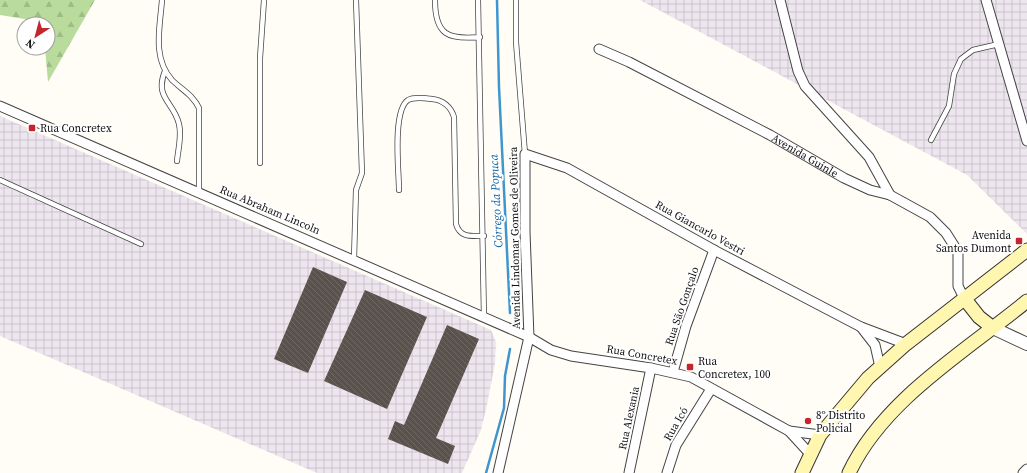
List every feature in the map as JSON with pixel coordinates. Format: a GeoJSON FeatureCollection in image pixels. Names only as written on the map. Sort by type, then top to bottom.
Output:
{"type":"FeatureCollection","features":[{"type":"Feature","properties":{"kind":"main road"},"geometry":{"type":"LineString","coordinates":[[802,473],[820,435],[852,395],[880,367],[906,344],[1027,250]]}},
{"type":"Feature","properties":{"kind":"main road"},"geometry":{"type":"LineString","coordinates":[[964,298],[980,317],[993,328]]}},
{"type":"Feature","properties":{"kind":"main road"},"geometry":{"type":"LineString","coordinates":[[849,473],[860,453],[900,402],[993,328],[1021,309],[1027,301]]}},
{"type":"Feature","properties":{"kind":"street"},"geometry":{"type":"LineString","coordinates":[[780,0],[798,71],[805,86],[869,157],[890,195]]}},
{"type":"Feature","properties":{"kind":"street"},"geometry":{"type":"LineString","coordinates":[[986,0],[1027,141]]}},
{"type":"Feature","properties":{"kind":"street","name":"Avenida Guinle"},"geometry":{"type":"LineString","coordinates":[[599,49],[629,62],[770,135],[844,178],[870,190],[890,195],[930,217],[946,233],[958,252],[958,286],[964,298]]}},
{"type":"Feature","properties":{"kind":"street","name":"Rua Abraham Lincoln"},"geometry":{"type":"LineString","coordinates":[[0,106],[530,337]]}},
{"type":"Feature","properties":{"kind":"street","name":"Rua Giancarlo Vestri"},"geometry":{"type":"LineString","coordinates":[[525,154],[566,168],[714,250],[861,327],[906,344]]}},
{"type":"Feature","properties":{"kind":"street","name":"Avenida Lindomar Gomes de Oliveira"},"geometry":{"type":"LineString","coordinates":[[498,473],[530,337],[525,232],[525,154]]}},
{"type":"Feature","properties":{"kind":"street","name":"Rua São Gonçalo"},"geometry":{"type":"LineString","coordinates":[[673,372],[686,326],[714,250]]}},
{"type":"Feature","properties":{"kind":"street","name":"Rua Giancarlo Vestri"},"geometry":{"type":"LineString","coordinates":[[861,327],[875,345],[880,367]]}},
{"type":"Feature","properties":{"kind":"street"},"geometry":{"type":"LineString","coordinates":[[993,328],[1021,338],[1027,344]]}},
{"type":"Feature","properties":{"kind":"street","name":"Rua Concretex"},"geometry":{"type":"LineString","coordinates":[[530,337],[550,350],[571,356],[652,368],[691,377],[789,431],[810,455]]}},
{"type":"Feature","properties":{"kind":"street","name":"Rua Alexania"},"geometry":{"type":"LineString","coordinates":[[629,473],[652,368]]}},
{"type":"Feature","properties":{"kind":"street","name":"Rua Icó"},"geometry":{"type":"LineString","coordinates":[[667,473],[676,445],[711,389]]}},
{"type":"Feature","properties":{"kind":"street","name":"Rua Concretex"},"geometry":{"type":"LineString","coordinates":[[789,431],[820,435]]}},
{"type":"Feature","properties":{"kind":"street"},"geometry":{"type":"LineString","coordinates":[[1023,473],[1027,469]]}},
{"type":"Feature","properties":{"kind":"lane"},"geometry":{"type":"LineString","coordinates":[[162,0],[158,48],[160,61],[165,71],[173,81],[194,98],[199,108],[199,192]]}},
{"type":"Feature","properties":{"kind":"lane"},"geometry":{"type":"LineString","coordinates":[[260,163],[260,58],[264,0]]}},
{"type":"Feature","properties":{"kind":"lane"},"geometry":{"type":"LineString","coordinates":[[354,259],[356,190],[362,173],[356,0]]}},
{"type":"Feature","properties":{"kind":"lane"},"geometry":{"type":"LineString","coordinates":[[435,0],[436,20],[446,33],[460,39],[480,37]]}},
{"type":"Feature","properties":{"kind":"lane"},"geometry":{"type":"LineString","coordinates":[[478,0],[484,236],[484,318]]}},
{"type":"Feature","properties":{"kind":"lane","name":"Avenida Lindomar Gomes de Oliveira"},"geometry":{"type":"LineString","coordinates":[[516,0],[516,42],[525,154]]}},
{"type":"Feature","properties":{"kind":"lane"},"geometry":{"type":"LineString","coordinates":[[931,140],[949,106],[954,74],[961,59],[973,50],[999,44]]}},
{"type":"Feature","properties":{"kind":"lane"},"geometry":{"type":"LineString","coordinates":[[165,71],[161,80],[162,95],[178,118],[180,126],[177,162]]}},
{"type":"Feature","properties":{"kind":"lane"},"geometry":{"type":"LineString","coordinates":[[399,190],[398,123],[403,106],[408,100],[414,98],[439,100],[452,110],[454,117],[457,230],[467,236],[484,236]]}},
{"type":"Feature","properties":{"kind":"lane"},"geometry":{"type":"LineString","coordinates":[[0,180],[141,244]]}},
{"type":"Feature","properties":{"kind":"shaded area"},"geometry":{"type":"Polygon","coordinates":[[[640,0],[1027,0],[1027,234],[967,175],[640,0]]]}},
{"type":"Feature","properties":{"kind":"shaded area"},"geometry":{"type":"Polygon","coordinates":[[[0,116],[491,330],[496,342],[495,363],[487,405],[481,430],[462,473],[317,473],[0,336],[0,116]]]}},
{"type":"Feature","properties":{"kind":"green space"},"geometry":{"type":"Polygon","coordinates":[[[0,0],[95,0],[48,82],[46,56],[56,56],[56,16],[16,16],[16,18],[0,15],[0,0]]]}},
{"type":"Feature","properties":{"kind":"building"},"geometry":{"type":"Polygon","coordinates":[[[313,267],[347,282],[308,373],[274,359],[313,267]]]}},
{"type":"Feature","properties":{"kind":"building"},"geometry":{"type":"Polygon","coordinates":[[[365,290],[427,317],[387,409],[324,381],[365,290]]]}},
{"type":"Feature","properties":{"kind":"building"},"geometry":{"type":"Polygon","coordinates":[[[447,325],[479,339],[436,438],[455,446],[448,464],[388,439],[395,421],[404,425],[447,325]]]}},
{"type":"Feature","properties":{"kind":"waterway","name":"Córrego da Popuca"},"geometry":{"type":"LineString","coordinates":[[497,0],[499,87],[510,313]]}},
{"type":"Feature","properties":{"kind":"waterway","name":"Córrego da Popuca"},"geometry":{"type":"LineString","coordinates":[[486,473],[504,408],[505,376],[510,349]]}},
{"type":"Feature","properties":{"kind":"place","name":"Rua Concretex"},"geometry":{"type":"Point","coordinates":[32,128]}},
{"type":"Feature","properties":{"kind":"place","name":"Avenida Santos Dumont"},"geometry":{"type":"Point","coordinates":[1019,241]}},
{"type":"Feature","properties":{"kind":"place","name":"Rua Concretex, 100"},"geometry":{"type":"Point","coordinates":[690,367]}},
{"type":"Feature","properties":{"kind":"place","name":"8º Distrito Policial"},"geometry":{"type":"Point","coordinates":[808,421]}}]}
